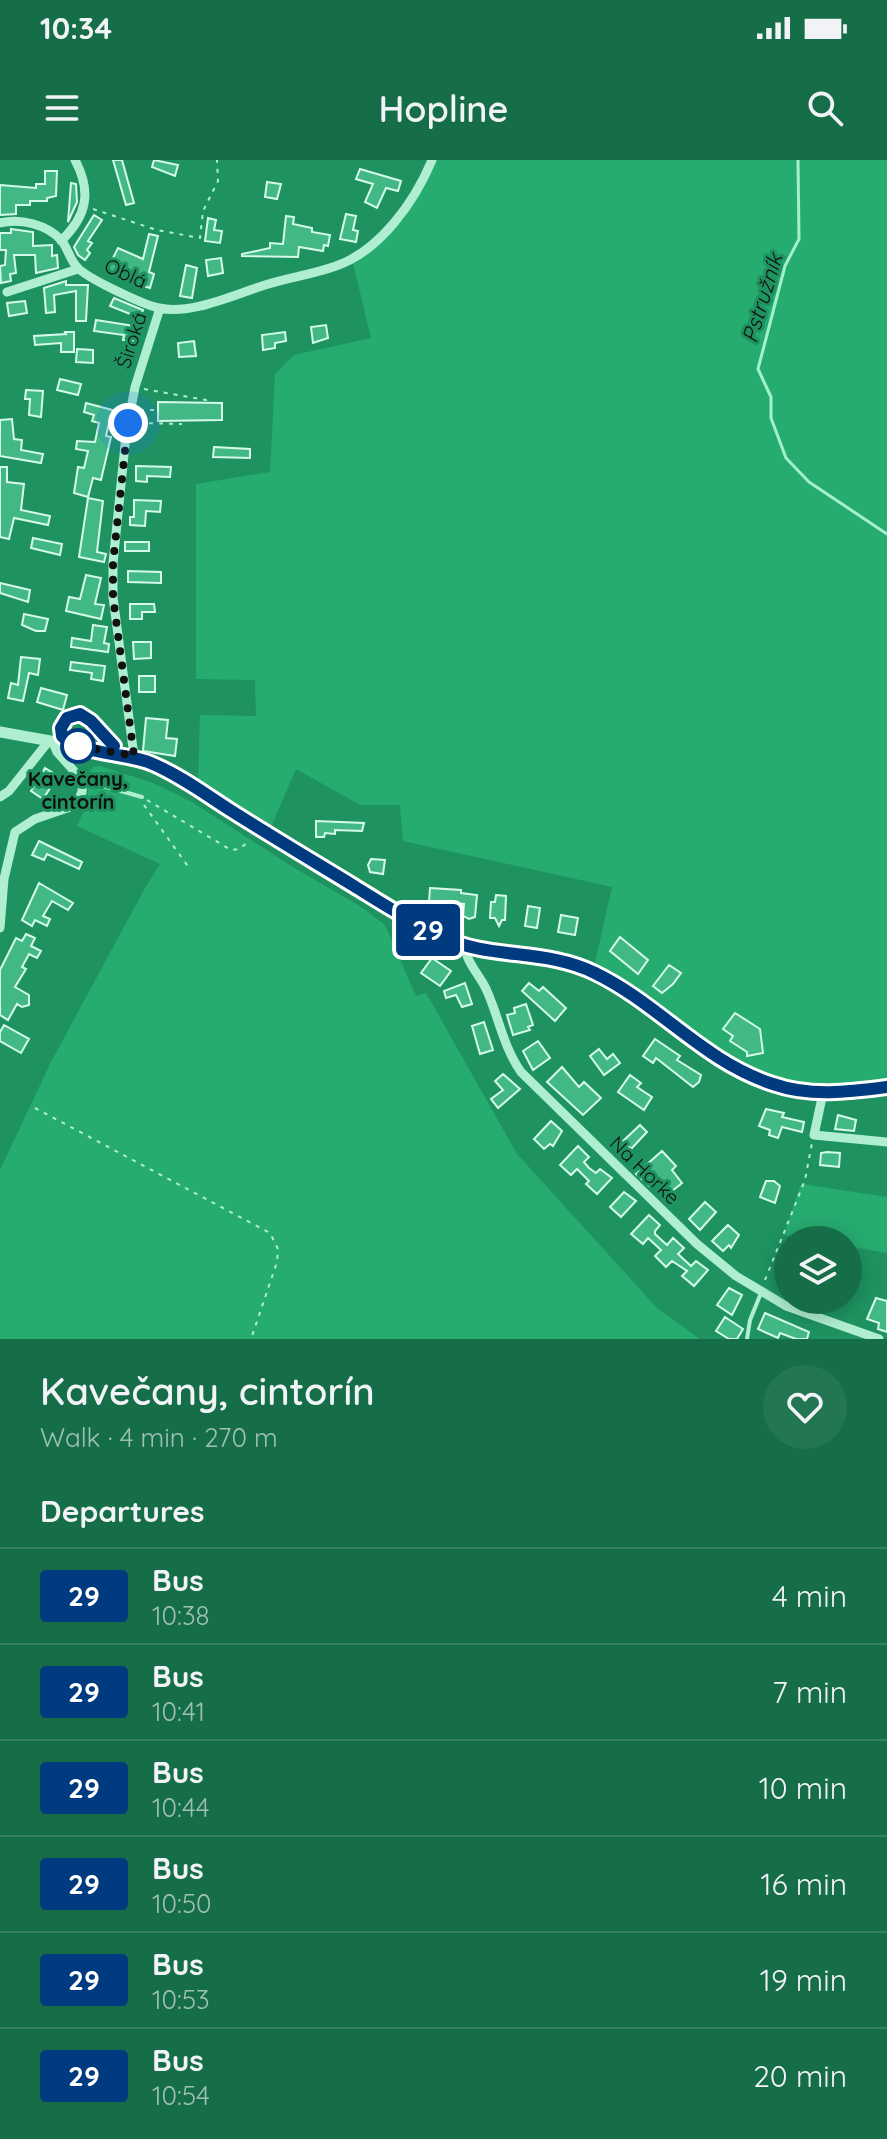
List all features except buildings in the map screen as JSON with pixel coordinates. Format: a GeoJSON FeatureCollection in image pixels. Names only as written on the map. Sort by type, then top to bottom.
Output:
{"type":"FeatureCollection","features":[{"type":"Feature","properties":{"kind":"street"},"geometry":{"type":"LineString","coordinates":[[61,241],[76,226],[84,207],[81,172],[75,160]]}},
{"type":"Feature","properties":{"kind":"street","name":"Široká"},"geometry":{"type":"LineString","coordinates":[[134,756],[113,597],[113,563],[128,423],[135,387],[160,308],[215,303],[284,278],[333,268],[352,259],[369,247],[412,201],[432,160]]}},
{"type":"Feature","properties":{"kind":"street","name":"Oblá"},"geometry":{"type":"LineString","coordinates":[[0,223],[28,221],[61,241],[78,269],[160,308]]}},
{"type":"Feature","properties":{"kind":"street","name":"Oblá"},"geometry":{"type":"LineString","coordinates":[[7,292],[78,269]]}},
{"type":"Feature","properties":{"kind":"street"},"geometry":{"type":"LineString","coordinates":[[0,732],[134,756],[178,776],[423,927],[465,946],[550,957],[580,966],[618,985],[732,1067],[777,1086],[823,1093],[887,1087]]}},
{"type":"Feature","properties":{"kind":"street"},"geometry":{"type":"LineString","coordinates":[[0,928],[4,879],[15,832],[35,819],[80,801],[83,781],[51,742]]}},
{"type":"Feature","properties":{"kind":"street"},"geometry":{"type":"LineString","coordinates":[[0,797],[9,791],[51,742]]}},
{"type":"Feature","properties":{"kind":"street","name":"Na Horke"},"geometry":{"type":"LineString","coordinates":[[465,946],[468,959],[488,993],[506,1047],[532,1085],[697,1244],[761,1293],[821,1320],[879,1339]]}},
{"type":"Feature","properties":{"kind":"street"},"geometry":{"type":"LineString","coordinates":[[823,1093],[814,1135],[887,1142]]}},
{"type":"Feature","properties":{"kind":"lane"},"geometry":{"type":"LineString","coordinates":[[73,745],[62,736],[61,728],[67,718],[80,714],[91,721],[106,740],[134,756]]}},
{"type":"Feature","properties":{"kind":"lane"},"geometry":{"type":"LineString","coordinates":[[83,781],[142,797]]}},
{"type":"Feature","properties":{"kind":"lane"},"geometry":{"type":"LineString","coordinates":[[747,1339],[750,1320],[761,1293]]}},
{"type":"Feature","properties":{"kind":"path"},"geometry":{"type":"LineString","coordinates":[[84,207],[157,230],[200,238],[203,211],[218,181],[217,160]]}},
{"type":"Feature","properties":{"kind":"path"},"geometry":{"type":"LineString","coordinates":[[135,387],[206,400],[206,403]]}},
{"type":"Feature","properties":{"kind":"path"},"geometry":{"type":"LineString","coordinates":[[131,410],[158,410]]}},
{"type":"Feature","properties":{"kind":"path"},"geometry":{"type":"LineString","coordinates":[[128,423],[182,424]]}},
{"type":"Feature","properties":{"kind":"path"},"geometry":{"type":"LineString","coordinates":[[136,795],[190,869]]}},
{"type":"Feature","properties":{"kind":"path"},"geometry":{"type":"LineString","coordinates":[[142,797],[231,850],[247,843]]}},
{"type":"Feature","properties":{"kind":"path"},"geometry":{"type":"LineString","coordinates":[[35,1108],[270,1233],[278,1249],[277,1262],[251,1339]]}},
{"type":"Feature","properties":{"kind":"path"},"geometry":{"type":"LineString","coordinates":[[761,1293],[805,1180],[814,1135]]}},
{"type":"Feature","properties":{"kind":"green space"},"geometry":{"type":"Polygon","coordinates":[[[432,160],[887,160],[887,1087],[823,1093],[732,1067],[593,972],[612,887],[403,841],[400,805],[360,805],[296,769],[268,834],[198,789],[200,715],[256,716],[255,680],[196,679],[196,484],[270,472],[275,374],[294,355],[371,338],[352,259],[399,217],[432,160]]]}},
{"type":"Feature","properties":{"kind":"green space"},"geometry":{"type":"Polygon","coordinates":[[[100,766],[153,783],[192,802],[385,925],[416,996],[426,993],[517,1154],[657,1308],[700,1339],[0,1339],[0,1170],[51,1062],[160,864],[77,826],[86,807],[90,771],[100,766]]]}},
{"type":"Feature","properties":{"kind":"green space"},"geometry":{"type":"Polygon","coordinates":[[[801,1184],[887,1197],[887,1253],[862,1249],[862,1226],[787,1226],[801,1184]]]}},
{"type":"Feature","properties":{"kind":"waterway","name":"Pstružník"},"geometry":{"type":"LineString","coordinates":[[798,160],[799,239],[785,266],[758,369],[771,397],[771,418],[786,458],[809,482],[887,534]]}},
{"type":"Feature","properties":{"kind":"bus line","name":"29"},"geometry":{"type":"LineString","coordinates":[[114,746],[91,721],[80,714],[67,718],[61,728],[64,739],[73,745],[134,756],[178,776],[443,937],[465,946],[550,957],[593,972],[618,985],[713,1056],[763,1081],[794,1090],[823,1093],[887,1087]]}},
{"type":"Feature","properties":{"kind":"place","name":"Kavečany, cintorín"},"geometry":{"type":"Point","coordinates":[78,746]}},
{"type":"Feature","properties":{"kind":"route"},"geometry":{"type":"LineString","coordinates":[[78,746],[73,745],[134,756],[113,597],[113,563],[128,423]]}}]}
